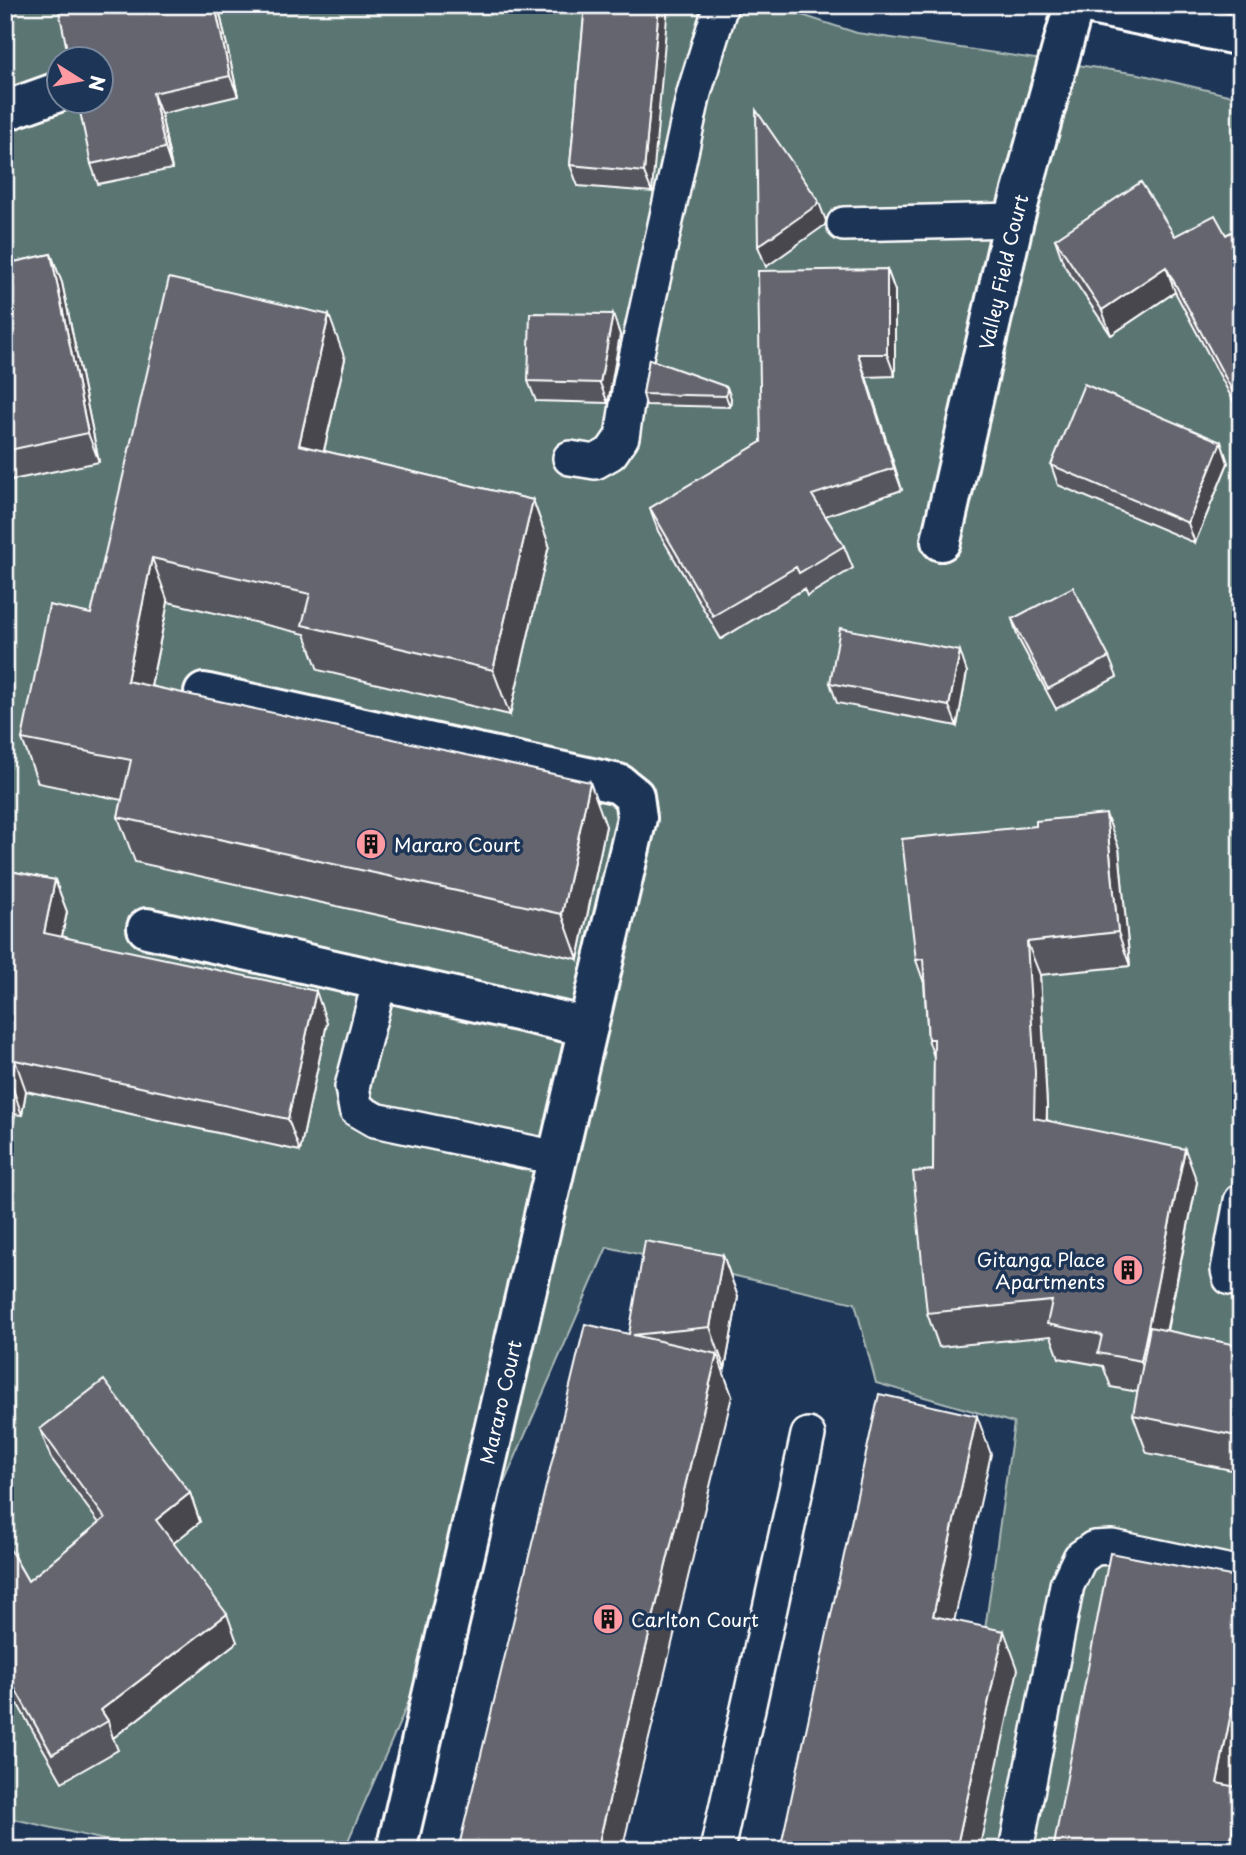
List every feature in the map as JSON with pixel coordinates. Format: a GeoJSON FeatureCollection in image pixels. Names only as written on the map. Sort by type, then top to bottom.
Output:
{"type":"FeatureCollection","features":[{"type":"Feature","properties":{"kind":"street","name":"Valley Field Court"},"geometry":{"type":"LineString","coordinates":[[941,541],[1014,220],[1074,5]]}},
{"type":"Feature","properties":{"kind":"street"},"geometry":{"type":"LineString","coordinates":[[1091,5],[1241,36]]}},
{"type":"Feature","properties":{"kind":"street"},"geometry":{"type":"LineString","coordinates":[[5,111],[46,96]]}},
{"type":"Feature","properties":{"kind":"street","name":"Mararo Court"},"geometry":{"type":"LineString","coordinates":[[204,694],[620,784],[634,796],[637,818],[396,1850]]}},
{"type":"Feature","properties":{"kind":"street"},"geometry":{"type":"LineString","coordinates":[[147,928],[588,1027]]}},
{"type":"Feature","properties":{"kind":"lane"},"geometry":{"type":"LineString","coordinates":[[570,458],[595,462],[611,453],[622,437],[633,372],[695,93],[721,5]]}},
{"type":"Feature","properties":{"kind":"lane"},"geometry":{"type":"LineString","coordinates":[[844,224],[1014,220]]}},
{"type":"Feature","properties":{"kind":"lane"},"geometry":{"type":"LineString","coordinates":[[380,980],[352,1087],[356,1109],[375,1120],[556,1158]]}},
{"type":"Feature","properties":{"kind":"lane"},"geometry":{"type":"LineString","coordinates":[[1241,1201],[1228,1270],[1230,1278],[1241,1280]]}},
{"type":"Feature","properties":{"kind":"lane"},"geometry":{"type":"LineString","coordinates":[[717,1850],[808,1435]]}},
{"type":"Feature","properties":{"kind":"lane"},"geometry":{"type":"LineString","coordinates":[[1016,1850],[1067,1585],[1080,1558],[1094,1548],[1112,1547],[1241,1574]]}},
{"type":"Feature","properties":{"kind":"green space"},"geometry":{"type":"Polygon","coordinates":[[[5,5],[771,5],[857,33],[1139,74],[1241,98],[1241,1850],[954,1850],[1014,1423],[876,1383],[855,1303],[607,1247],[344,1850],[148,1850],[5,1817],[5,5]]]}},
{"type":"Feature","properties":{"kind":"building"},"geometry":{"type":"Polygon","coordinates":[[[58,5],[215,5],[230,76],[153,93],[165,148],[91,164],[81,116],[116,116],[116,46],[66,46],[58,5]]]}},
{"type":"Feature","properties":{"kind":"building"},"geometry":{"type":"Polygon","coordinates":[[[585,5],[659,5],[644,172],[570,165],[585,5]]]}},
{"type":"Feature","properties":{"kind":"building"},"geometry":{"type":"Polygon","coordinates":[[[756,110],[818,200],[817,205],[758,246],[756,110]]]}},
{"type":"Feature","properties":{"kind":"building"},"geometry":{"type":"Polygon","coordinates":[[[1141,182],[1175,236],[1215,215],[1226,235],[1241,227],[1241,407],[1166,267],[1102,310],[1055,239],[1141,182]]]}},
{"type":"Feature","properties":{"kind":"building"},"geometry":{"type":"Polygon","coordinates":[[[51,254],[88,433],[5,451],[5,264],[51,254]]]}},
{"type":"Feature","properties":{"kind":"building"},"geometry":{"type":"Polygon","coordinates":[[[887,269],[887,354],[858,354],[894,468],[812,495],[844,546],[799,573],[796,567],[713,616],[650,508],[761,442],[758,271],[887,269]]]}},
{"type":"Feature","properties":{"kind":"building"},"geometry":{"type":"Polygon","coordinates":[[[169,278],[329,315],[299,445],[533,500],[493,670],[302,625],[310,594],[152,558],[127,681],[590,782],[562,914],[118,817],[131,760],[22,739],[49,605],[91,614],[169,278]]]}},
{"type":"Feature","properties":{"kind":"building"},"geometry":{"type":"Polygon","coordinates":[[[530,313],[613,314],[600,383],[528,381],[530,313]]]}},
{"type":"Feature","properties":{"kind":"building"},"geometry":{"type":"Polygon","coordinates":[[[649,359],[727,387],[726,396],[643,394],[649,359]]]}},
{"type":"Feature","properties":{"kind":"building"},"geometry":{"type":"Polygon","coordinates":[[[1084,384],[1221,442],[1188,523],[1051,465],[1084,384]]]}},
{"type":"Feature","properties":{"kind":"building"},"geometry":{"type":"Polygon","coordinates":[[[1073,587],[1109,657],[1048,689],[1012,619],[1073,587]]]}},
{"type":"Feature","properties":{"kind":"building"},"geometry":{"type":"Polygon","coordinates":[[[840,628],[960,651],[949,706],[830,683],[840,628]]]}},
{"type":"Feature","properties":{"kind":"building"},"geometry":{"type":"Polygon","coordinates":[[[1106,814],[1118,932],[1027,942],[1035,1072],[1034,1118],[1185,1149],[1141,1361],[1098,1353],[1102,1335],[1047,1324],[1052,1301],[927,1313],[913,1172],[933,1170],[934,1039],[928,1039],[923,959],[916,960],[902,839],[1036,826],[1036,821],[1106,814]]]}},
{"type":"Feature","properties":{"kind":"building"},"geometry":{"type":"Polygon","coordinates":[[[5,870],[55,880],[44,933],[316,991],[288,1119],[15,1060],[11,1083],[5,1082],[5,870]]]}},
{"type":"Feature","properties":{"kind":"building","name":"Carlton Court"},"geometry":{"type":"Polygon","coordinates":[[[645,1241],[723,1255],[710,1327],[633,1335],[717,1354],[597,1850],[458,1850],[585,1324],[629,1334],[645,1241]]]}},
{"type":"Feature","properties":{"kind":"building"},"geometry":{"type":"Polygon","coordinates":[[[1150,1327],[1241,1346],[1241,1437],[1133,1415],[1150,1327]]]}},
{"type":"Feature","properties":{"kind":"building"},"geometry":{"type":"Polygon","coordinates":[[[104,1380],[190,1493],[156,1520],[227,1614],[101,1710],[108,1721],[52,1754],[5,1671],[5,1541],[28,1581],[105,1518],[40,1429],[104,1380]]]}},
{"type":"Feature","properties":{"kind":"building"},"geometry":{"type":"Polygon","coordinates":[[[879,1394],[977,1416],[933,1616],[1004,1631],[956,1850],[780,1850],[879,1394]]]}},
{"type":"Feature","properties":{"kind":"building"},"geometry":{"type":"Polygon","coordinates":[[[1110,1553],[1241,1578],[1241,1663],[1217,1783],[1241,1788],[1229,1850],[1053,1850],[1110,1553]]]}},
{"type":"Feature","properties":{"kind":"place","name":"Mararo Court"},"geometry":{"type":"Point","coordinates":[371,844]}},
{"type":"Feature","properties":{"kind":"place","name":"Gitanga Place Apartments"},"geometry":{"type":"Point","coordinates":[1128,1270]}},
{"type":"Feature","properties":{"kind":"place","name":"Carlton Court"},"geometry":{"type":"Point","coordinates":[608,1619]}}]}
